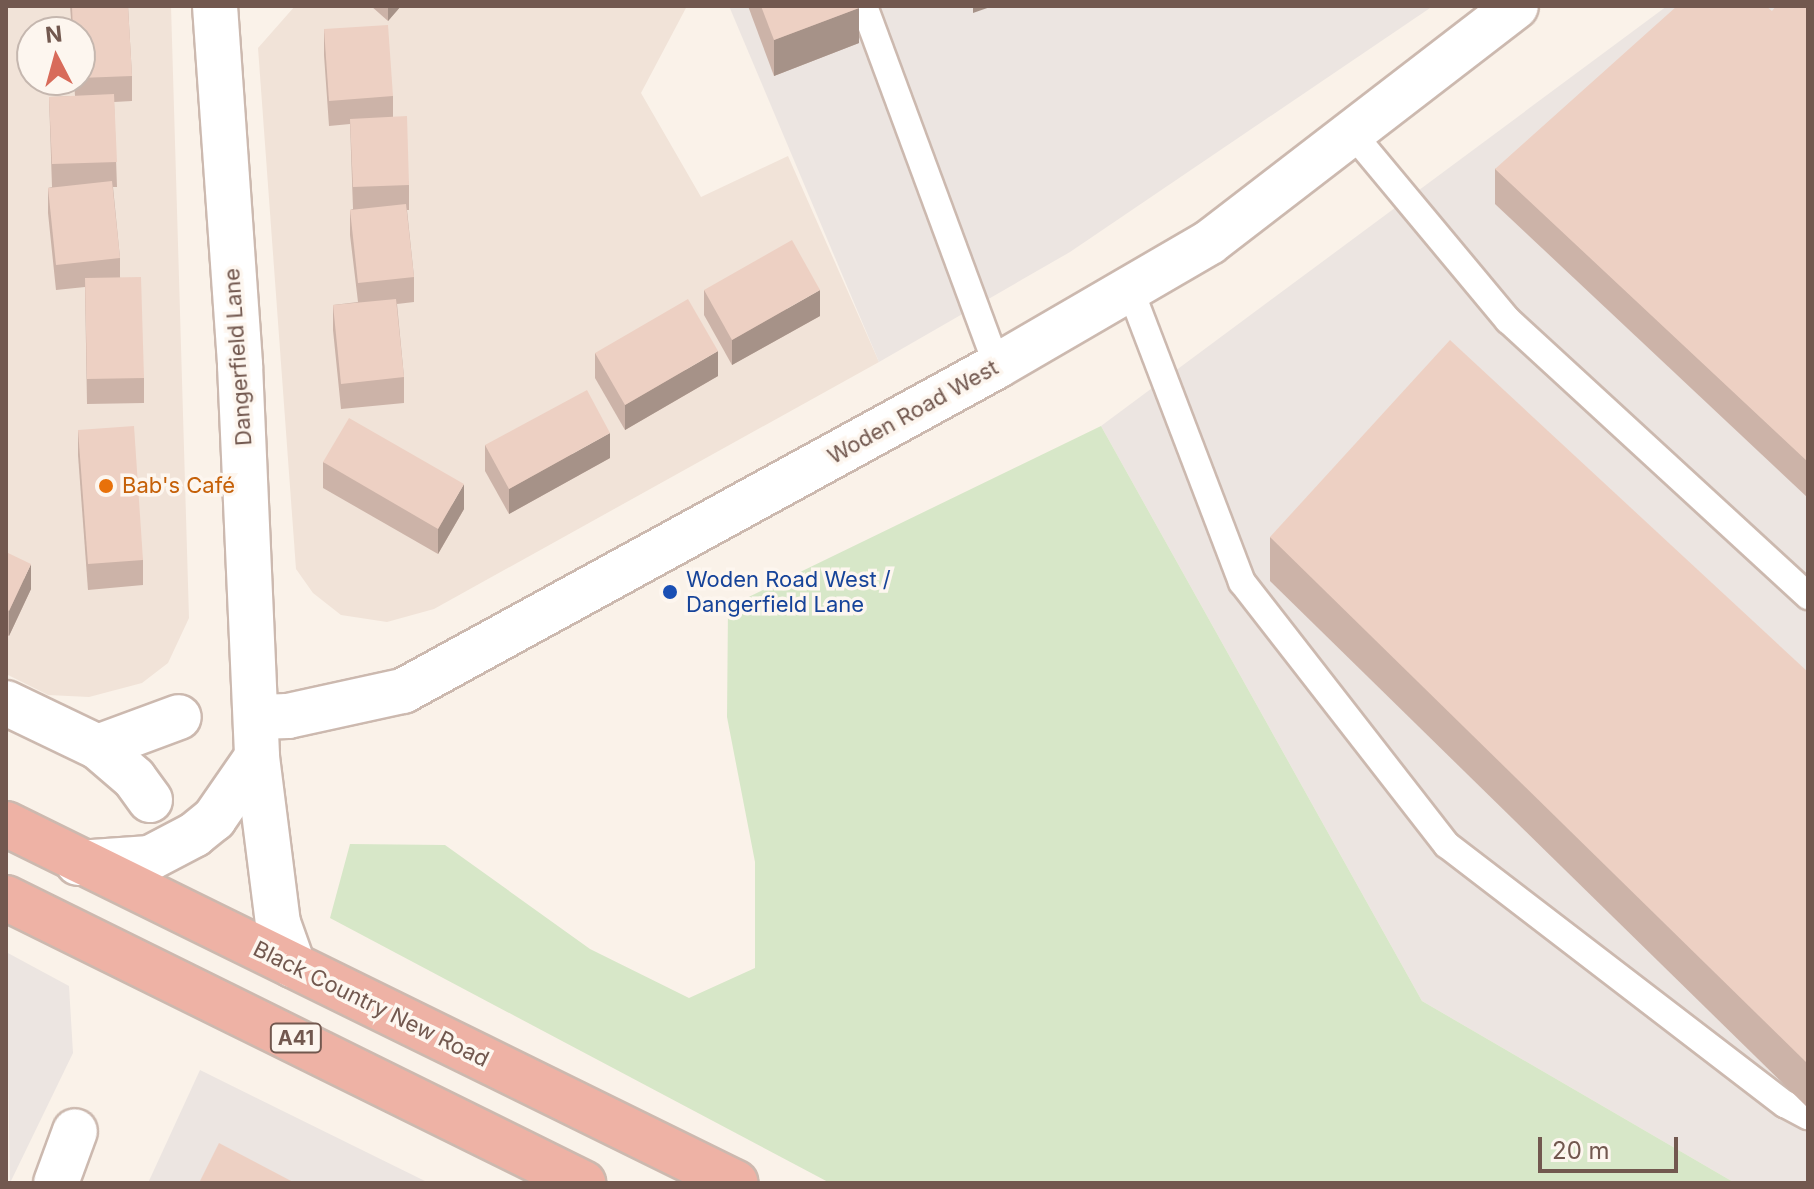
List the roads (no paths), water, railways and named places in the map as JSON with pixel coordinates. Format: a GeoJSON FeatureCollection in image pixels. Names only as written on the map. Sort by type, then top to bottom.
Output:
{"type":"FeatureCollection","features":[{"type":"Feature","properties":{"kind":"highway","name":"Black Country New Road"},"geometry":{"type":"LineString","coordinates":[[6,824],[78,863],[736,1183]]}},
{"type":"Feature","properties":{"kind":"highway","name":"A41"},"geometry":{"type":"LineString","coordinates":[[6,898],[583,1183]]}},
{"type":"Feature","properties":{"kind":"street","name":"Dangerfield Lane"},"geometry":{"type":"LineString","coordinates":[[215,6],[240,365],[257,737],[278,923],[293,965]]}},
{"type":"Feature","properties":{"kind":"street","name":"Woden Road West"},"geometry":{"type":"LineString","coordinates":[[257,737],[288,716],[403,691],[997,366],[1130,289],[1210,242],[1516,6]]}},
{"type":"Feature","properties":{"kind":"street"},"geometry":{"type":"LineString","coordinates":[[6,703],[98,747],[134,778],[150,800]]}},
{"type":"Feature","properties":{"kind":"street"},"geometry":{"type":"LineString","coordinates":[[98,747],[179,717]]}},
{"type":"Feature","properties":{"kind":"street"},"geometry":{"type":"LineString","coordinates":[[78,863],[150,858],[194,835],[214,819],[257,737]]}},
{"type":"Feature","properties":{"kind":"street"},"geometry":{"type":"LineString","coordinates":[[56,1183],[75,1131]]}},
{"type":"Feature","properties":{"kind":"lane"},"geometry":{"type":"LineString","coordinates":[[864,6],[997,366]]}},
{"type":"Feature","properties":{"kind":"lane"},"geometry":{"type":"LineString","coordinates":[[1352,133],[1508,320],[1808,596]]}},
{"type":"Feature","properties":{"kind":"lane"},"geometry":{"type":"LineString","coordinates":[[1130,289],[1242,582],[1447,845],[1785,1104],[1808,1116]]}},
{"type":"Feature","properties":{"kind":"place","name":"Bab's Café"},"geometry":{"type":"Point","coordinates":[106,486]}},
{"type":"Feature","properties":{"kind":"place","name":"Woden Road West / Dangerfield Lane"},"geometry":{"type":"Point","coordinates":[670,592]}}]}
